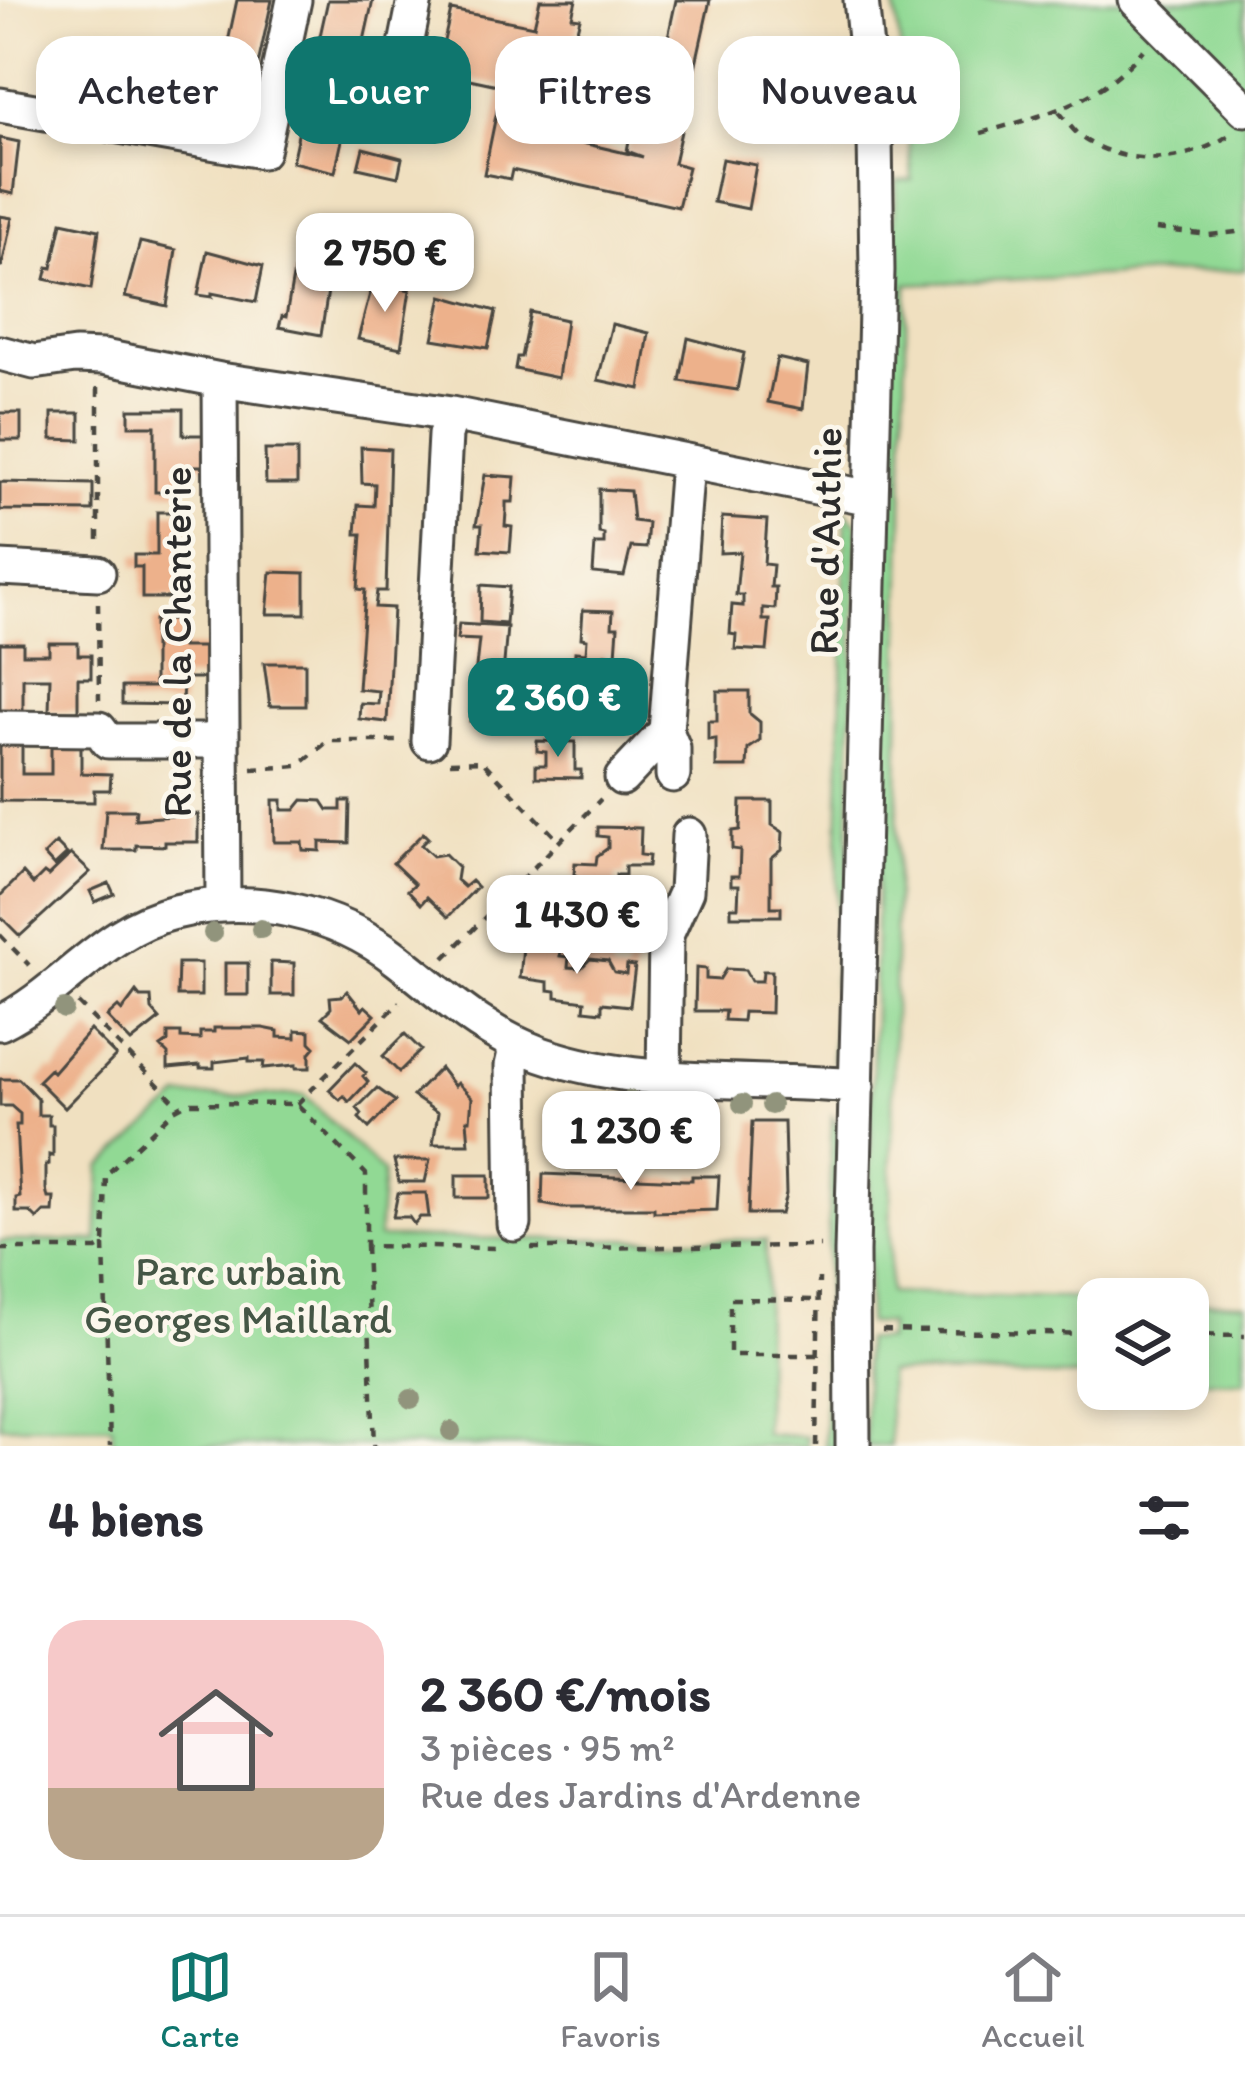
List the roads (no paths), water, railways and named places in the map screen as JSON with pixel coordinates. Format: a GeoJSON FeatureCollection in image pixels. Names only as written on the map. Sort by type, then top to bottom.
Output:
{"type":"FeatureCollection","features":[{"type":"Feature","properties":{"kind":"street"},"geometry":{"type":"LineString","coordinates":[[0,106],[262,151],[294,0]]}},
{"type":"Feature","properties":{"kind":"street"},"geometry":{"type":"LineString","coordinates":[[408,36],[415,0]]}},
{"type":"Feature","properties":{"kind":"street","name":"Rue d'Authie"},"geometry":{"type":"LineString","coordinates":[[853,1446],[877,270],[875,136],[861,0]]}},
{"type":"Feature","properties":{"kind":"street"},"geometry":{"type":"LineString","coordinates":[[1136,0],[1240,120]]}},
{"type":"Feature","properties":{"kind":"street"},"geometry":{"type":"LineString","coordinates":[[0,353],[34,362],[103,357],[220,380],[451,414],[871,498]]}},
{"type":"Feature","properties":{"kind":"street","name":"Rue de la Chanterie"},"geometry":{"type":"LineString","coordinates":[[220,380],[223,904]]}},
{"type":"Feature","properties":{"kind":"street"},"geometry":{"type":"LineString","coordinates":[[429,741],[451,414]]}},
{"type":"Feature","properties":{"kind":"street"},"geometry":{"type":"LineString","coordinates":[[673,775],[673,748],[666,731],[687,463]]}},
{"type":"Feature","properties":{"kind":"street"},"geometry":{"type":"LineString","coordinates":[[0,568],[98,573]]}},
{"type":"Feature","properties":{"kind":"street"},"geometry":{"type":"LineString","coordinates":[[0,728],[99,729],[108,741],[221,756]]}},
{"type":"Feature","properties":{"kind":"street"},"geometry":{"type":"LineString","coordinates":[[622,778],[666,731]]}},
{"type":"Feature","properties":{"kind":"street"},"geometry":{"type":"LineString","coordinates":[[664,1077],[666,935],[686,891],[689,835]]}},
{"type":"Feature","properties":{"kind":"street"},"geometry":{"type":"LineString","coordinates":[[0,1023],[126,932],[170,913],[223,904],[299,911],[350,930],[398,959],[460,1012],[517,1044],[613,1072],[857,1085]]}},
{"type":"Feature","properties":{"kind":"street"},"geometry":{"type":"LineString","coordinates":[[514,1224],[512,1066],[517,1044]]}},
{"type":"Feature","properties":{"kind":"park label","name":"Parc urbain Georges Maillard"},"geometry":{"type":"Point","coordinates":[238,1294]}}]}
